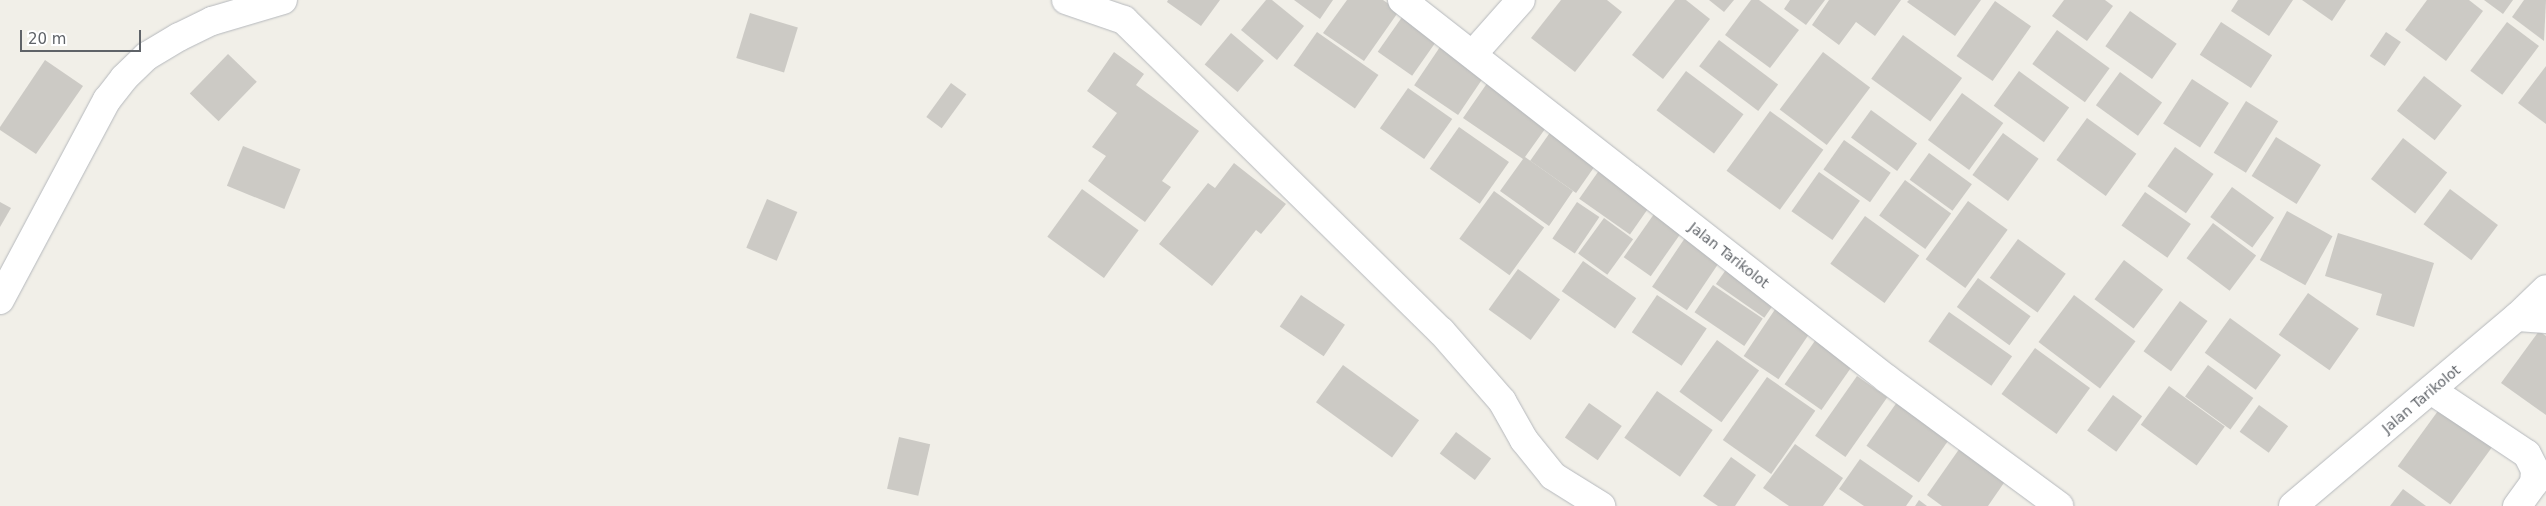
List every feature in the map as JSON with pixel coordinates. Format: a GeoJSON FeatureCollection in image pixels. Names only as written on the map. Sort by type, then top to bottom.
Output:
{"type":"FeatureCollection","features":[{"type":"Feature","properties":{"kind":"street"},"geometry":{"type":"LineString","coordinates":[[0,300],[107,100],[124,78],[147,56],[187,33],[212,21],[283,0]]}},
{"type":"Feature","properties":{"kind":"street"},"geometry":{"type":"LineString","coordinates":[[1066,0],[1124,20],[1441,331],[1502,401],[1524,440],[1553,476],[1601,506]]}},
{"type":"Feature","properties":{"kind":"street","name":"Jalan Tarikolot"},"geometry":{"type":"LineString","coordinates":[[1402,0],[1887,379],[2059,506]]}},
{"type":"Feature","properties":{"kind":"street"},"geometry":{"type":"LineString","coordinates":[[1473,54],[1521,0]]}},
{"type":"Feature","properties":{"kind":"street","name":"Jalan Tarikolot"},"geometry":{"type":"LineString","coordinates":[[2303,503],[2517,317],[2546,289]]}},
{"type":"Feature","properties":{"kind":"street"},"geometry":{"type":"LineString","coordinates":[[2517,317],[2546,320]]}},
{"type":"Feature","properties":{"kind":"street"},"geometry":{"type":"LineString","coordinates":[[2431,390],[2527,454],[2535,470],[2534,483],[2517,506]]}},
{"type":"Feature","properties":{"kind":"building"},"geometry":{"type":"Polygon","coordinates":[[[1168,0],[1220,0],[1201,26],[1167,2],[1168,0]]]}},
{"type":"Feature","properties":{"kind":"building"},"geometry":{"type":"Polygon","coordinates":[[[1266,0],[1272,0],[1304,26],[1277,60],[1241,30],[1266,0]]]}},
{"type":"Feature","properties":{"kind":"building"},"geometry":{"type":"Polygon","coordinates":[[[1294,0],[1333,0],[1320,19],[1294,0]]]}},
{"type":"Feature","properties":{"kind":"building"},"geometry":{"type":"Polygon","coordinates":[[[1347,0],[1383,0],[1399,11],[1364,61],[1323,33],[1347,0]]]}},
{"type":"Feature","properties":{"kind":"building"},"geometry":{"type":"Polygon","coordinates":[[[1561,0],[1607,0],[1622,12],[1575,72],[1531,38],[1561,0]]]}},
{"type":"Feature","properties":{"kind":"building"},"geometry":{"type":"Polygon","coordinates":[[[1675,0],[1686,0],[1710,19],[1663,79],[1632,55],[1675,0]]]}},
{"type":"Feature","properties":{"kind":"building"},"geometry":{"type":"Polygon","coordinates":[[[1709,0],[1734,0],[1724,12],[1709,0]]]}},
{"type":"Feature","properties":{"kind":"building"},"geometry":{"type":"Polygon","coordinates":[[[1751,0],[1759,0],[1799,30],[1770,68],[1725,35],[1751,0]]]}},
{"type":"Feature","properties":{"kind":"building"},"geometry":{"type":"Polygon","coordinates":[[[1790,0],[1825,0],[1806,25],[1784,9],[1790,0]]]}},
{"type":"Feature","properties":{"kind":"building"},"geometry":{"type":"Polygon","coordinates":[[[1829,0],[1901,0],[1875,36],[1856,22],[1839,45],[1812,25],[1829,0]]]}},
{"type":"Feature","properties":{"kind":"building"},"geometry":{"type":"Polygon","coordinates":[[[1909,0],[1981,0],[1955,36],[1907,2],[1909,0]]]}},
{"type":"Feature","properties":{"kind":"building"},"geometry":{"type":"Polygon","coordinates":[[[2064,0],[2105,0],[2113,6],[2087,41],[2052,16],[2064,0]]]}},
{"type":"Feature","properties":{"kind":"building"},"geometry":{"type":"Polygon","coordinates":[[[2238,0],[2293,0],[2269,36],[2231,11],[2238,0]]]}},
{"type":"Feature","properties":{"kind":"building"},"geometry":{"type":"Polygon","coordinates":[[[2302,0],[2346,0],[2332,21],[2302,0]]]}},
{"type":"Feature","properties":{"kind":"building"},"geometry":{"type":"Polygon","coordinates":[[[2427,0],[2469,0],[2483,11],[2446,61],[2405,30],[2427,0]]]}},
{"type":"Feature","properties":{"kind":"building"},"geometry":{"type":"Polygon","coordinates":[[[2484,0],[2513,0],[2503,14],[2484,0]]]}},
{"type":"Feature","properties":{"kind":"building"},"geometry":{"type":"Polygon","coordinates":[[[2524,0],[2546,0],[2544,41],[2512,17],[2524,0]]]}},
{"type":"Feature","properties":{"kind":"building"},"geometry":{"type":"Polygon","coordinates":[[[1995,1],[2031,26],[1993,81],[1957,56],[1995,1]]]}},
{"type":"Feature","properties":{"kind":"building"},"geometry":{"type":"Polygon","coordinates":[[[1407,10],[1441,34],[1412,76],[1378,52],[1407,10]]]}},
{"type":"Feature","properties":{"kind":"building"},"geometry":{"type":"Polygon","coordinates":[[[2130,11],[2177,44],[2152,79],[2105,46],[2130,11]]]}},
{"type":"Feature","properties":{"kind":"building"},"geometry":{"type":"Polygon","coordinates":[[[750,13],[798,28],[784,73],[736,58],[750,13]]]}},
{"type":"Feature","properties":{"kind":"building"},"geometry":{"type":"Polygon","coordinates":[[[2221,22],[2272,55],[2251,88],[2200,55],[2221,22]]]}},
{"type":"Feature","properties":{"kind":"building"},"geometry":{"type":"Polygon","coordinates":[[[2507,22],[2539,46],[2502,95],[2470,71],[2507,22]]]}},
{"type":"Feature","properties":{"kind":"building"},"geometry":{"type":"Polygon","coordinates":[[[2057,30],[2110,68],[2085,102],[2032,64],[2057,30]]]}},
{"type":"Feature","properties":{"kind":"building"},"geometry":{"type":"Polygon","coordinates":[[[1317,32],[1378,75],[1355,109],[1293,66],[1317,32]]]}},
{"type":"Feature","properties":{"kind":"building"},"geometry":{"type":"Polygon","coordinates":[[[2386,32],[2401,42],[2385,66],[2370,56],[2386,32]]]}},
{"type":"Feature","properties":{"kind":"building"},"geometry":{"type":"Polygon","coordinates":[[[1231,33],[1264,61],[1238,92],[1205,64],[1231,33]]]}},
{"type":"Feature","properties":{"kind":"building"},"geometry":{"type":"Polygon","coordinates":[[[1903,35],[1962,78],[1930,122],[1871,79],[1903,35]]]}},
{"type":"Feature","properties":{"kind":"building"},"geometry":{"type":"Polygon","coordinates":[[[1446,38],[1490,68],[1458,115],[1414,85],[1446,38]]]}},
{"type":"Feature","properties":{"kind":"building"},"geometry":{"type":"Polygon","coordinates":[[[1719,40],[1778,85],[1758,111],[1699,66],[1719,40]]]}},
{"type":"Feature","properties":{"kind":"building"},"geometry":{"type":"Polygon","coordinates":[[[1114,52],[1144,74],[1136,85],[1199,131],[1162,181],[1171,187],[1145,222],[1088,181],[1106,156],[1092,147],[1117,113],[1087,91],[1114,52]]]}},
{"type":"Feature","properties":{"kind":"building"},"geometry":{"type":"Polygon","coordinates":[[[1823,52],[1870,88],[1827,145],[1780,110],[1823,52]]]}},
{"type":"Feature","properties":{"kind":"building"},"geometry":{"type":"Polygon","coordinates":[[[228,54],[257,82],[219,121],[190,94],[228,54]]]}},
{"type":"Feature","properties":{"kind":"building"},"geometry":{"type":"Polygon","coordinates":[[[45,60],[83,86],[36,154],[0,130],[0,127],[45,60]]]}},
{"type":"Feature","properties":{"kind":"building"},"geometry":{"type":"Polygon","coordinates":[[[2546,66],[2546,124],[2518,103],[2546,66]]]}},
{"type":"Feature","properties":{"kind":"building"},"geometry":{"type":"Polygon","coordinates":[[[1686,71],[1744,114],[1714,153],[1657,110],[1686,71]]]}},
{"type":"Feature","properties":{"kind":"building"},"geometry":{"type":"Polygon","coordinates":[[[2019,71],[2069,107],[2044,142],[1994,106],[2019,71]]]}},
{"type":"Feature","properties":{"kind":"building"},"geometry":{"type":"Polygon","coordinates":[[[2120,72],[2162,103],[2138,136],[2096,105],[2120,72]]]}},
{"type":"Feature","properties":{"kind":"building"},"geometry":{"type":"Polygon","coordinates":[[[2424,76],[2462,106],[2435,140],[2397,111],[2424,76]]]}},
{"type":"Feature","properties":{"kind":"building"},"geometry":{"type":"Polygon","coordinates":[[[1490,79],[1550,122],[1525,157],[1573,191],[1549,226],[1500,191],[1523,159],[1463,118],[1490,79]]]}},
{"type":"Feature","properties":{"kind":"building"},"geometry":{"type":"Polygon","coordinates":[[[2192,79],[2229,103],[2200,147],[2163,123],[2192,79]]]}},
{"type":"Feature","properties":{"kind":"building"},"geometry":{"type":"Polygon","coordinates":[[[951,83],[966,94],[942,128],[926,117],[951,83]]]}},
{"type":"Feature","properties":{"kind":"building"},"geometry":{"type":"Polygon","coordinates":[[[1408,88],[1452,119],[1424,159],[1380,128],[1408,88]]]}},
{"type":"Feature","properties":{"kind":"building"},"geometry":{"type":"Polygon","coordinates":[[[1962,93],[2003,123],[1969,170],[1928,140],[1962,93]]]}},
{"type":"Feature","properties":{"kind":"building"},"geometry":{"type":"Polygon","coordinates":[[[2246,101],[2278,121],[2246,173],[2214,153],[2246,101]]]}},
{"type":"Feature","properties":{"kind":"building"},"geometry":{"type":"Polygon","coordinates":[[[1871,110],[1917,144],[1897,171],[1851,138],[1871,110]]]}},
{"type":"Feature","properties":{"kind":"building"},"geometry":{"type":"Polygon","coordinates":[[[1770,111],[1823,150],[1780,210],[1727,171],[1770,111]]]}},
{"type":"Feature","properties":{"kind":"building"},"geometry":{"type":"Polygon","coordinates":[[[2087,118],[2136,154],[2106,196],[2056,160],[2087,118]]]}},
{"type":"Feature","properties":{"kind":"building"},"geometry":{"type":"Polygon","coordinates":[[[1556,124],[1602,156],[1576,193],[1530,161],[1556,124]]]}},
{"type":"Feature","properties":{"kind":"building"},"geometry":{"type":"Polygon","coordinates":[[[1459,127],[1509,162],[1480,204],[1430,169],[1459,127]]]}},
{"type":"Feature","properties":{"kind":"building"},"geometry":{"type":"Polygon","coordinates":[[[2003,133],[2039,159],[2008,201],[1972,175],[2003,133]]]}},
{"type":"Feature","properties":{"kind":"building"},"geometry":{"type":"Polygon","coordinates":[[[2276,137],[2321,165],[2297,204],[2252,176],[2276,137]]]}},
{"type":"Feature","properties":{"kind":"building"},"geometry":{"type":"Polygon","coordinates":[[[2403,138],[2447,172],[2415,213],[2371,179],[2403,138]]]}},
{"type":"Feature","properties":{"kind":"building"},"geometry":{"type":"Polygon","coordinates":[[[1844,140],[1891,173],[1870,202],[1823,169],[1844,140]]]}},
{"type":"Feature","properties":{"kind":"building"},"geometry":{"type":"Polygon","coordinates":[[[243,146],[300,169],[284,209],[227,186],[243,146]]]}},
{"type":"Feature","properties":{"kind":"building"},"geometry":{"type":"Polygon","coordinates":[[[2175,147],[2214,174],[2186,213],[2147,186],[2175,147]]]}},
{"type":"Feature","properties":{"kind":"building"},"geometry":{"type":"Polygon","coordinates":[[[1929,153],[1972,184],[1952,211],[1910,180],[1929,153]]]}},
{"type":"Feature","properties":{"kind":"building"},"geometry":{"type":"Polygon","coordinates":[[[1605,162],[1656,198],[1630,234],[1579,199],[1605,162]]]}},
{"type":"Feature","properties":{"kind":"building"},"geometry":{"type":"Polygon","coordinates":[[[1234,163],[1286,204],[1261,234],[1256,230],[1212,286],[1159,244],[1208,183],[1215,188],[1234,163]]]}},
{"type":"Feature","properties":{"kind":"building"},"geometry":{"type":"Polygon","coordinates":[[[1819,172],[1860,201],[1832,240],[1791,211],[1819,172]]]}},
{"type":"Feature","properties":{"kind":"building"},"geometry":{"type":"Polygon","coordinates":[[[1905,180],[1951,214],[1925,249],[1879,216],[1905,180]]]}},
{"type":"Feature","properties":{"kind":"building"},"geometry":{"type":"Polygon","coordinates":[[[2232,187],[2274,218],[2252,247],[2210,217],[2232,187]]]}},
{"type":"Feature","properties":{"kind":"building"},"geometry":{"type":"Polygon","coordinates":[[[1082,189],[1139,230],[1104,278],[1047,237],[1082,189]]]}},
{"type":"Feature","properties":{"kind":"building"},"geometry":{"type":"Polygon","coordinates":[[[2450,189],[2498,225],[2471,260],[2424,224],[2450,189]]]}},
{"type":"Feature","properties":{"kind":"building"},"geometry":{"type":"Polygon","coordinates":[[[1494,191],[1544,227],[1509,275],[1459,239],[1494,191]]]}},
{"type":"Feature","properties":{"kind":"building"},"geometry":{"type":"Polygon","coordinates":[[[2145,192],[2191,224],[2167,258],[2121,226],[2145,192]]]}},
{"type":"Feature","properties":{"kind":"building"},"geometry":{"type":"Polygon","coordinates":[[[767,199],[797,212],[777,261],[746,248],[767,199]]]}},
{"type":"Feature","properties":{"kind":"building"},"geometry":{"type":"Polygon","coordinates":[[[1968,201],[2008,230],[1965,288],[1926,259],[1968,201]]]}},
{"type":"Feature","properties":{"kind":"building"},"geometry":{"type":"Polygon","coordinates":[[[0,202],[11,208],[0,227],[0,202]]]}},
{"type":"Feature","properties":{"kind":"building"},"geometry":{"type":"Polygon","coordinates":[[[1577,202],[1599,217],[1575,254],[1552,238],[1577,202]]]}},
{"type":"Feature","properties":{"kind":"building"},"geometry":{"type":"Polygon","coordinates":[[[1661,204],[1688,223],[1651,276],[1624,257],[1661,204]]]}},
{"type":"Feature","properties":{"kind":"building"},"geometry":{"type":"Polygon","coordinates":[[[2287,211],[2332,236],[2305,285],[2260,260],[2287,211]]]}},
{"type":"Feature","properties":{"kind":"building"},"geometry":{"type":"Polygon","coordinates":[[[1865,216],[1919,255],[1885,303],[1830,264],[1865,216]]]}},
{"type":"Feature","properties":{"kind":"building"},"geometry":{"type":"Polygon","coordinates":[[[1604,218],[1633,239],[1607,275],[1578,254],[1604,218]]]}},
{"type":"Feature","properties":{"kind":"building"},"geometry":{"type":"Polygon","coordinates":[[[2213,223],[2256,255],[2230,291],[2187,258],[2213,223]]]}},
{"type":"Feature","properties":{"kind":"building"},"geometry":{"type":"Polygon","coordinates":[[[1689,232],[1724,255],[1687,310],[1652,287],[1689,232]]]}},
{"type":"Feature","properties":{"kind":"building"},"geometry":{"type":"Polygon","coordinates":[[[2338,233],[2434,263],[2414,327],[2376,315],[2382,294],[2325,276],[2338,233]]]}},
{"type":"Feature","properties":{"kind":"building"},"geometry":{"type":"Polygon","coordinates":[[[2018,239],[2066,274],[2038,313],[1990,278],[2018,239]]]}},
{"type":"Feature","properties":{"kind":"building"},"geometry":{"type":"Polygon","coordinates":[[[2124,260],[2163,289],[2134,329],[2095,299],[2124,260]]]}},
{"type":"Feature","properties":{"kind":"building"},"geometry":{"type":"Polygon","coordinates":[[[1583,261],[1636,298],[1615,329],[1562,291],[1583,261]]]}},
{"type":"Feature","properties":{"kind":"building"},"geometry":{"type":"Polygon","coordinates":[[[1732,261],[1780,295],[1764,318],[1716,284],[1732,261]]]}},
{"type":"Feature","properties":{"kind":"building"},"geometry":{"type":"Polygon","coordinates":[[[1518,269],[1560,300],[1531,340],[1489,309],[1518,269]]]}},
{"type":"Feature","properties":{"kind":"building"},"geometry":{"type":"Polygon","coordinates":[[[1978,278],[2031,316],[2009,345],[1957,307],[1978,278]]]}},
{"type":"Feature","properties":{"kind":"building"},"geometry":{"type":"Polygon","coordinates":[[[1713,285],[1763,319],[1744,346],[1695,312],[1713,285]]]}},
{"type":"Feature","properties":{"kind":"building"},"geometry":{"type":"Polygon","coordinates":[[[2308,293],[2359,329],[2330,370],[2279,335],[2308,293]]]}},
{"type":"Feature","properties":{"kind":"building"},"geometry":{"type":"Polygon","coordinates":[[[1301,295],[1345,325],[1324,356],[1280,327],[1301,295]]]}},
{"type":"Feature","properties":{"kind":"building"},"geometry":{"type":"Polygon","coordinates":[[[1657,295],[1707,329],[1682,366],[1632,332],[1657,295]]]}},
{"type":"Feature","properties":{"kind":"building"},"geometry":{"type":"Polygon","coordinates":[[[2074,295],[2135,341],[2100,388],[2038,342],[2074,295]]]}},
{"type":"Feature","properties":{"kind":"building"},"geometry":{"type":"Polygon","coordinates":[[[2180,301],[2208,321],[2171,371],[2144,351],[2180,301]]]}},
{"type":"Feature","properties":{"kind":"building"},"geometry":{"type":"Polygon","coordinates":[[[1780,302],[1815,325],[1778,379],[1744,356],[1780,302]]]}},
{"type":"Feature","properties":{"kind":"building"},"geometry":{"type":"Polygon","coordinates":[[[1949,312],[2012,356],[1991,386],[1928,341],[1949,312]]]}},
{"type":"Feature","properties":{"kind":"building"},"geometry":{"type":"Polygon","coordinates":[[[2230,318],[2281,355],[2256,390],[2205,353],[2230,318]]]}},
{"type":"Feature","properties":{"kind":"building"},"geometry":{"type":"Polygon","coordinates":[[[2539,331],[2546,336],[2546,415],[2501,383],[2539,331]]]}},
{"type":"Feature","properties":{"kind":"building"},"geometry":{"type":"Polygon","coordinates":[[[1819,335],[1856,361],[1821,410],[1785,384],[1819,335]]]}},
{"type":"Feature","properties":{"kind":"building"},"geometry":{"type":"Polygon","coordinates":[[[1717,340],[1759,371],[1721,422],[1679,392],[1717,340]]]}},
{"type":"Feature","properties":{"kind":"building"},"geometry":{"type":"Polygon","coordinates":[[[2035,348],[2090,388],[2057,434],[2001,394],[2035,348]]]}},
{"type":"Feature","properties":{"kind":"building"},"geometry":{"type":"Polygon","coordinates":[[[1343,365],[1419,420],[1392,457],[1316,402],[1343,365]]]}},
{"type":"Feature","properties":{"kind":"building"},"geometry":{"type":"Polygon","coordinates":[[[2208,365],[2253,398],[2230,429],[2185,397],[2208,365]]]}},
{"type":"Feature","properties":{"kind":"building"},"geometry":{"type":"Polygon","coordinates":[[[1857,376],[1887,397],[1845,457],[1815,436],[1857,376]]]}},
{"type":"Feature","properties":{"kind":"building"},"geometry":{"type":"Polygon","coordinates":[[[1767,377],[1815,411],[1771,474],[1723,440],[1767,377]]]}},
{"type":"Feature","properties":{"kind":"building"},"geometry":{"type":"Polygon","coordinates":[[[2169,386],[2225,427],[2197,465],[2141,425],[2169,386]]]}},
{"type":"Feature","properties":{"kind":"building"},"geometry":{"type":"Polygon","coordinates":[[[1657,391],[1713,430],[1680,477],[1624,438],[1657,391]]]}},
{"type":"Feature","properties":{"kind":"building"},"geometry":{"type":"Polygon","coordinates":[[[1902,395],[1954,432],[1919,482],[1866,446],[1902,395]]]}},
{"type":"Feature","properties":{"kind":"building"},"geometry":{"type":"Polygon","coordinates":[[[2113,395],[2142,416],[2116,452],[2087,431],[2113,395]]]}},
{"type":"Feature","properties":{"kind":"building"},"geometry":{"type":"Polygon","coordinates":[[[1589,403],[1622,426],[1598,460],[1565,437],[1589,403]]]}},
{"type":"Feature","properties":{"kind":"building"},"geometry":{"type":"Polygon","coordinates":[[[2443,404],[2496,442],[2450,505],[2398,466],[2443,404]]]}},
{"type":"Feature","properties":{"kind":"building"},"geometry":{"type":"Polygon","coordinates":[[[2259,405],[2288,426],[2269,453],[2240,432],[2259,405]]]}},
{"type":"Feature","properties":{"kind":"building"},"geometry":{"type":"Polygon","coordinates":[[[1456,432],[1491,458],[1475,480],[1440,454],[1456,432]]]}},
{"type":"Feature","properties":{"kind":"building"},"geometry":{"type":"Polygon","coordinates":[[[899,437],[930,444],[918,496],[887,489],[899,437]]]}},
{"type":"Feature","properties":{"kind":"building"},"geometry":{"type":"Polygon","coordinates":[[[1795,444],[1843,478],[1823,506],[1789,506],[1763,488],[1795,444]]]}},
{"type":"Feature","properties":{"kind":"building"},"geometry":{"type":"Polygon","coordinates":[[[1962,445],[2008,477],[1988,506],[1942,506],[1927,495],[1962,445]]]}},
{"type":"Feature","properties":{"kind":"building"},"geometry":{"type":"Polygon","coordinates":[[[1731,457],[1756,475],[1735,506],[1718,506],[1703,496],[1731,457]]]}},
{"type":"Feature","properties":{"kind":"building"},"geometry":{"type":"Polygon","coordinates":[[[1860,459],[1913,496],[1906,506],[1864,506],[1839,489],[1860,459]]]}},
{"type":"Feature","properties":{"kind":"building"},"geometry":{"type":"Polygon","coordinates":[[[2403,489],[2426,506],[2390,506],[2403,489]]]}},
{"type":"Feature","properties":{"kind":"building"},"geometry":{"type":"Polygon","coordinates":[[[1919,500],[1927,506],[1915,506],[1919,500]]]}}]}
